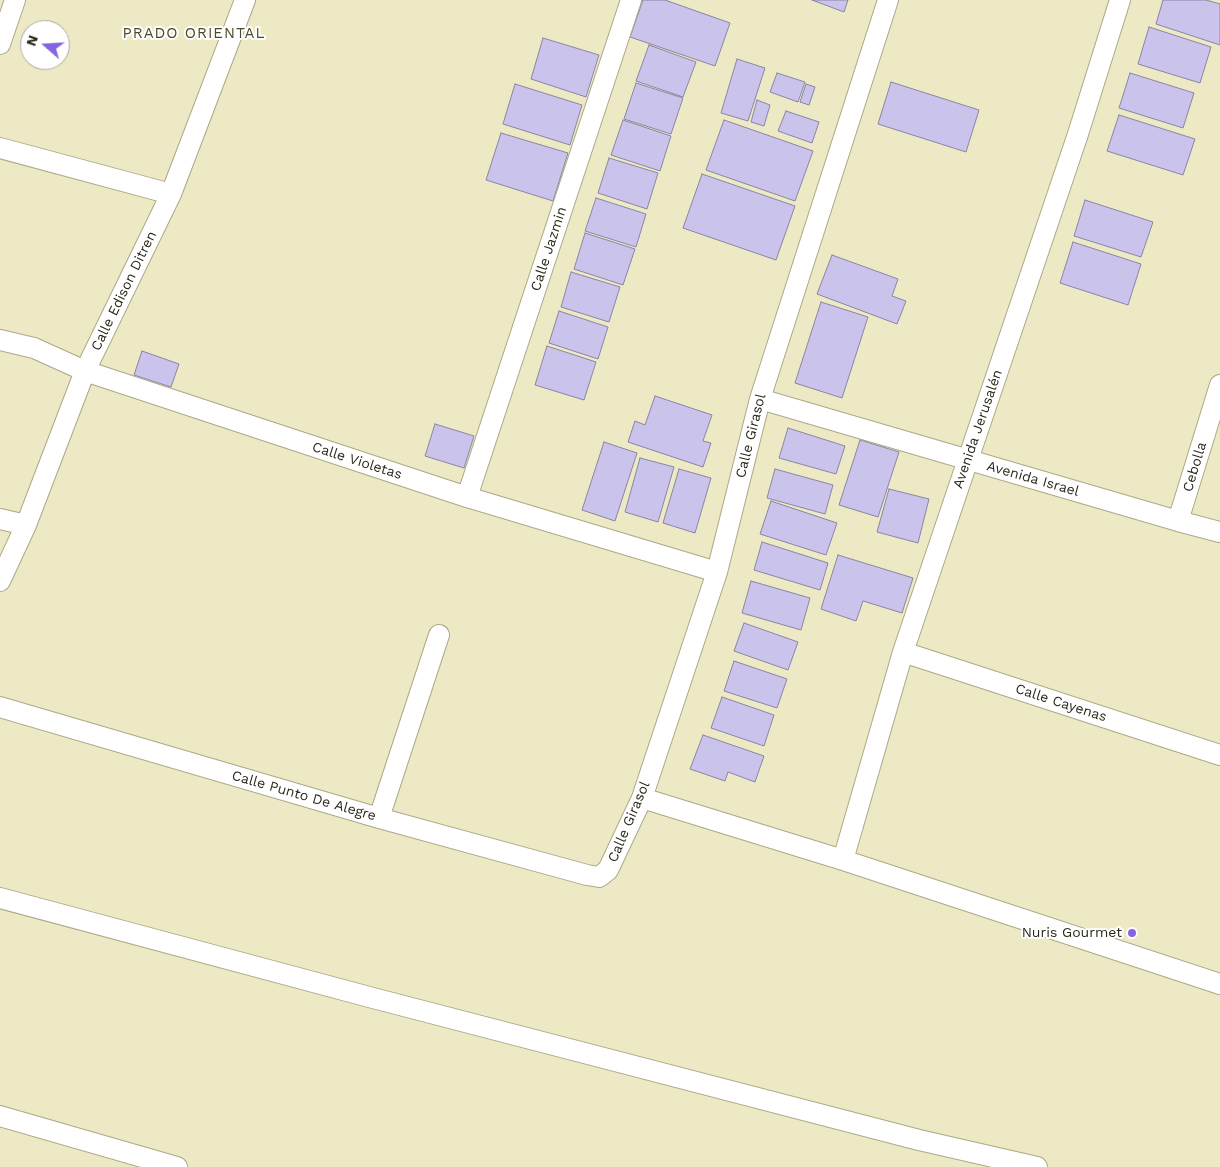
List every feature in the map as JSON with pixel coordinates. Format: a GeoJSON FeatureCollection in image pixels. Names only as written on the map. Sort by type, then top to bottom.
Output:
{"type":"FeatureCollection","features":[{"type":"Feature","properties":{"kind":"street"},"geometry":{"type":"LineString","coordinates":[[0,44],[16,0]]}},
{"type":"Feature","properties":{"kind":"street","name":"Calle Edison Ditren"},"geometry":{"type":"LineString","coordinates":[[0,581],[26,525],[86,372],[170,194],[245,0]]}},
{"type":"Feature","properties":{"kind":"street","name":"Calle Jazmin"},"geometry":{"type":"LineString","coordinates":[[467,497],[630,0]]}},
{"type":"Feature","properties":{"kind":"street","name":"Calle Girasol"},"geometry":{"type":"LineString","coordinates":[[608,870],[642,798],[717,572],[760,399],[888,0]]}},
{"type":"Feature","properties":{"kind":"street","name":"Avenida Jerusalén"},"geometry":{"type":"LineString","coordinates":[[843,860],[903,652],[1078,134],[1120,0]]}},
{"type":"Feature","properties":{"kind":"street"},"geometry":{"type":"LineString","coordinates":[[0,148],[170,194]]}},
{"type":"Feature","properties":{"kind":"street","name":"Calle Violetas"},"geometry":{"type":"LineString","coordinates":[[0,340],[34,348],[86,372],[467,497],[717,572]]}},
{"type":"Feature","properties":{"kind":"street","name":"Cebolla"},"geometry":{"type":"LineString","coordinates":[[1178,521],[1220,385]]}},
{"type":"Feature","properties":{"kind":"street","name":"Avenida Israel"},"geometry":{"type":"LineString","coordinates":[[760,399],[1220,532]]}},
{"type":"Feature","properties":{"kind":"street"},"geometry":{"type":"LineString","coordinates":[[0,519],[26,525]]}},
{"type":"Feature","properties":{"kind":"street"},"geometry":{"type":"LineString","coordinates":[[379,818],[440,635]]}},
{"type":"Feature","properties":{"kind":"street","name":"Calle Cayenas"},"geometry":{"type":"LineString","coordinates":[[903,652],[1220,755]]}},
{"type":"Feature","properties":{"kind":"street","name":"Calle Punto De Alegre"},"geometry":{"type":"LineString","coordinates":[[0,706],[379,818],[587,875],[599,877],[608,870]]}},
{"type":"Feature","properties":{"kind":"street"},"geometry":{"type":"LineString","coordinates":[[642,798],[843,860],[1220,984]]}},
{"type":"Feature","properties":{"kind":"street"},"geometry":{"type":"LineString","coordinates":[[0,898],[919,1140],[1037,1167]]}},
{"type":"Feature","properties":{"kind":"street"},"geometry":{"type":"LineString","coordinates":[[0,1116],[178,1167]]}},
{"type":"Feature","properties":{"kind":"building"},"geometry":{"type":"Polygon","coordinates":[[[643,0],[665,0],[730,23],[715,66],[630,37],[643,0]]]}},
{"type":"Feature","properties":{"kind":"building"},"geometry":{"type":"Polygon","coordinates":[[[812,0],[848,0],[844,12],[812,0]]]}},
{"type":"Feature","properties":{"kind":"building"},"geometry":{"type":"Polygon","coordinates":[[[1163,0],[1206,0],[1220,4],[1220,45],[1156,24],[1163,0]]]}},
{"type":"Feature","properties":{"kind":"building"},"geometry":{"type":"Polygon","coordinates":[[[1149,27],[1211,47],[1200,83],[1138,64],[1149,27]]]}},
{"type":"Feature","properties":{"kind":"building"},"geometry":{"type":"Polygon","coordinates":[[[543,38],[599,55],[586,97],[531,79],[543,38]]]}},
{"type":"Feature","properties":{"kind":"building"},"geometry":{"type":"Polygon","coordinates":[[[649,45],[696,62],[683,97],[636,81],[649,45]]]}},
{"type":"Feature","properties":{"kind":"building"},"geometry":{"type":"Polygon","coordinates":[[[737,59],[765,68],[748,121],[721,113],[737,59]]]}},
{"type":"Feature","properties":{"kind":"building"},"geometry":{"type":"Polygon","coordinates":[[[777,73],[805,82],[798,102],[770,92],[777,73]]]}},
{"type":"Feature","properties":{"kind":"building"},"geometry":{"type":"Polygon","coordinates":[[[1130,73],[1194,93],[1183,128],[1119,108],[1130,73]]]}},
{"type":"Feature","properties":{"kind":"building"},"geometry":{"type":"Polygon","coordinates":[[[891,82],[979,110],[966,152],[878,124],[891,82]]]}},
{"type":"Feature","properties":{"kind":"building"},"geometry":{"type":"Polygon","coordinates":[[[636,83],[683,98],[671,134],[624,119],[636,83]]]}},
{"type":"Feature","properties":{"kind":"building"},"geometry":{"type":"Polygon","coordinates":[[[515,84],[582,105],[570,145],[503,124],[515,84]]]}},
{"type":"Feature","properties":{"kind":"building"},"geometry":{"type":"Polygon","coordinates":[[[806,84],[815,87],[809,105],[800,102],[806,84]]]}},
{"type":"Feature","properties":{"kind":"building"},"geometry":{"type":"Polygon","coordinates":[[[757,100],[770,105],[764,126],[751,122],[757,100]]]}},
{"type":"Feature","properties":{"kind":"building"},"geometry":{"type":"Polygon","coordinates":[[[786,111],[819,122],[812,143],[778,131],[786,111]]]}},
{"type":"Feature","properties":{"kind":"building"},"geometry":{"type":"Polygon","coordinates":[[[1119,115],[1195,139],[1183,175],[1107,151],[1119,115]]]}},
{"type":"Feature","properties":{"kind":"building"},"geometry":{"type":"Polygon","coordinates":[[[623,120],[671,136],[660,171],[611,155],[623,120]]]}},
{"type":"Feature","properties":{"kind":"building"},"geometry":{"type":"Polygon","coordinates":[[[724,120],[813,151],[795,201],[706,170],[724,120]]]}},
{"type":"Feature","properties":{"kind":"building"},"geometry":{"type":"Polygon","coordinates":[[[501,133],[568,153],[553,201],[486,180],[501,133]]]}},
{"type":"Feature","properties":{"kind":"building"},"geometry":{"type":"Polygon","coordinates":[[[609,158],[658,173],[647,209],[598,193],[609,158]]]}},
{"type":"Feature","properties":{"kind":"building"},"geometry":{"type":"Polygon","coordinates":[[[702,174],[795,206],[776,260],[683,228],[702,174]]]}},
{"type":"Feature","properties":{"kind":"building"},"geometry":{"type":"Polygon","coordinates":[[[596,198],[646,214],[636,247],[585,231],[596,198]]]}},
{"type":"Feature","properties":{"kind":"building"},"geometry":{"type":"Polygon","coordinates":[[[1085,200],[1153,222],[1141,257],[1074,236],[1085,200]]]}},
{"type":"Feature","properties":{"kind":"building"},"geometry":{"type":"Polygon","coordinates":[[[585,233],[635,249],[623,285],[574,269],[585,233]]]}},
{"type":"Feature","properties":{"kind":"building"},"geometry":{"type":"Polygon","coordinates":[[[1073,242],[1141,264],[1128,305],[1060,283],[1073,242]]]}},
{"type":"Feature","properties":{"kind":"building"},"geometry":{"type":"Polygon","coordinates":[[[832,255],[898,279],[892,296],[906,301],[897,324],[817,294],[832,255]]]}},
{"type":"Feature","properties":{"kind":"building"},"geometry":{"type":"Polygon","coordinates":[[[571,272],[620,287],[609,322],[561,307],[571,272]]]}},
{"type":"Feature","properties":{"kind":"building"},"geometry":{"type":"Polygon","coordinates":[[[821,302],[868,317],[842,398],[795,383],[821,302]]]}},
{"type":"Feature","properties":{"kind":"building"},"geometry":{"type":"Polygon","coordinates":[[[559,311],[608,327],[598,359],[549,343],[559,311]]]}},
{"type":"Feature","properties":{"kind":"building"},"geometry":{"type":"Polygon","coordinates":[[[547,346],[596,362],[584,400],[535,385],[547,346]]]}},
{"type":"Feature","properties":{"kind":"building"},"geometry":{"type":"Polygon","coordinates":[[[142,351],[179,364],[171,387],[134,375],[142,351]]]}},
{"type":"Feature","properties":{"kind":"building"},"geometry":{"type":"Polygon","coordinates":[[[655,396],[712,415],[703,441],[711,443],[703,467],[628,442],[635,421],[645,425],[655,396]]]}},
{"type":"Feature","properties":{"kind":"building"},"geometry":{"type":"Polygon","coordinates":[[[435,424],[474,436],[464,468],[425,456],[435,424]]]}},
{"type":"Feature","properties":{"kind":"building"},"geometry":{"type":"Polygon","coordinates":[[[788,428],[845,446],[836,474],[779,458],[788,428]]]}},
{"type":"Feature","properties":{"kind":"building"},"geometry":{"type":"Polygon","coordinates":[[[860,440],[899,452],[878,517],[839,505],[860,440]]]}},
{"type":"Feature","properties":{"kind":"building"},"geometry":{"type":"Polygon","coordinates":[[[604,442],[637,453],[615,521],[582,510],[604,442]]]}},
{"type":"Feature","properties":{"kind":"building"},"geometry":{"type":"Polygon","coordinates":[[[640,458],[674,467],[658,522],[625,512],[640,458]]]}},
{"type":"Feature","properties":{"kind":"building"},"geometry":{"type":"Polygon","coordinates":[[[679,469],[711,478],[695,533],[663,523],[679,469]]]}},
{"type":"Feature","properties":{"kind":"building"},"geometry":{"type":"Polygon","coordinates":[[[775,469],[833,485],[825,514],[767,498],[775,469]]]}},
{"type":"Feature","properties":{"kind":"building"},"geometry":{"type":"Polygon","coordinates":[[[889,489],[929,499],[918,543],[877,532],[889,489]]]}},
{"type":"Feature","properties":{"kind":"building"},"geometry":{"type":"Polygon","coordinates":[[[771,501],[837,523],[826,555],[760,534],[771,501]]]}},
{"type":"Feature","properties":{"kind":"building"},"geometry":{"type":"Polygon","coordinates":[[[762,542],[828,563],[820,590],[754,570],[762,542]]]}},
{"type":"Feature","properties":{"kind":"building"},"geometry":{"type":"Polygon","coordinates":[[[838,555],[913,578],[902,613],[863,601],[856,621],[821,609],[838,555]]]}},
{"type":"Feature","properties":{"kind":"building"},"geometry":{"type":"Polygon","coordinates":[[[751,581],[810,598],[801,630],[742,613],[751,581]]]}},
{"type":"Feature","properties":{"kind":"building"},"geometry":{"type":"Polygon","coordinates":[[[744,623],[798,642],[788,670],[734,651],[744,623]]]}},
{"type":"Feature","properties":{"kind":"building"},"geometry":{"type":"Polygon","coordinates":[[[734,661],[787,679],[777,708],[724,691],[734,661]]]}},
{"type":"Feature","properties":{"kind":"building"},"geometry":{"type":"Polygon","coordinates":[[[722,697],[774,715],[764,746],[711,728],[722,697]]]}},
{"type":"Feature","properties":{"kind":"building"},"geometry":{"type":"Polygon","coordinates":[[[703,735],[764,756],[755,782],[728,772],[725,781],[690,769],[703,735]]]}},
{"type":"Feature","properties":{"kind":"place","name":"Nuris Gourmet"},"geometry":{"type":"Point","coordinates":[1132,933]}},
{"type":"Feature","properties":{"kind":"district","name":"PRADO ORIENTAL"},"geometry":{"type":"Point","coordinates":[194,34]}}]}
